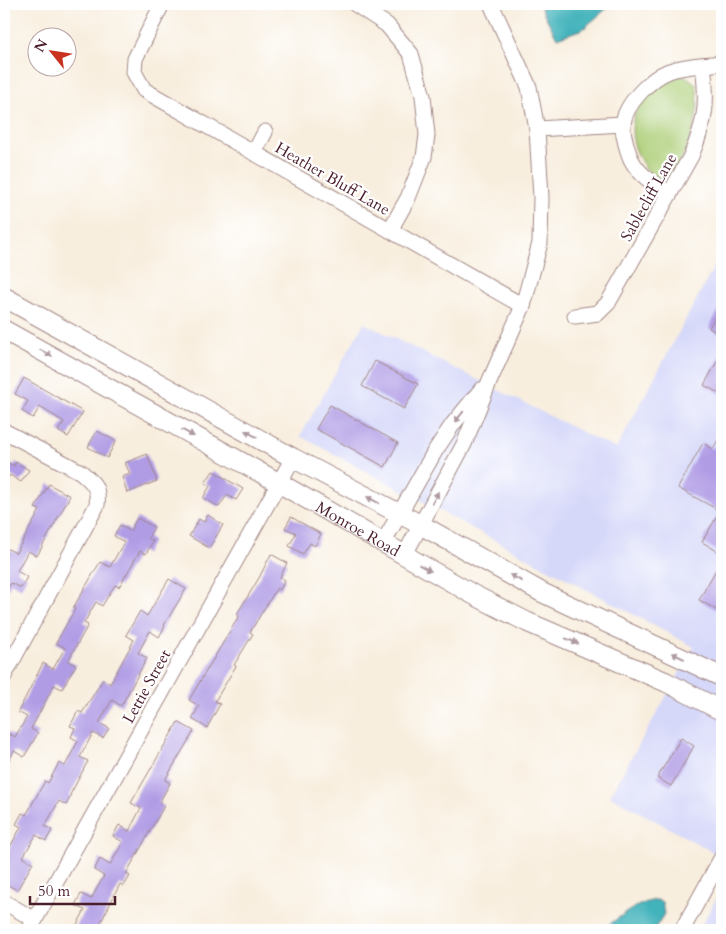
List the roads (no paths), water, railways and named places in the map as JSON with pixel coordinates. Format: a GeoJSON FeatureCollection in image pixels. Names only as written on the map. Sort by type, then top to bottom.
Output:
{"type":"FeatureCollection","features":[{"type":"Feature","properties":{"kind":"main road","name":"Monroe Road"},"geometry":{"type":"LineString","coordinates":[[4,296],[294,458],[421,525],[543,593],[722,677]]}},
{"type":"Feature","properties":{"kind":"main road","name":"Monroe Road"},"geometry":{"type":"LineString","coordinates":[[4,330],[279,483],[404,556],[527,622],[720,704]]}},
{"type":"Feature","properties":{"kind":"main road"},"geometry":{"type":"LineString","coordinates":[[98,382],[113,357]]}},
{"type":"Feature","properties":{"kind":"main road"},"geometry":{"type":"LineString","coordinates":[[527,622],[543,593]]}},
{"type":"Feature","properties":{"kind":"street","name":"Heather Bluff Lane"},"geometry":{"type":"LineString","coordinates":[[162,4],[135,59],[134,72],[144,90],[523,306]]}},
{"type":"Feature","properties":{"kind":"street"},"geometry":{"type":"LineString","coordinates":[[356,4],[388,25],[411,54],[423,96],[427,135],[424,157],[408,198],[390,230]]}},
{"type":"Feature","properties":{"kind":"street"},"geometry":{"type":"LineString","coordinates":[[404,556],[464,444],[523,306],[540,243],[541,197],[537,129],[529,87],[491,4]]}},
{"type":"Feature","properties":{"kind":"street"},"geometry":{"type":"LineString","coordinates":[[670,194],[642,174],[632,161],[623,124],[628,110],[650,82],[668,71],[688,66],[722,63]]}},
{"type":"Feature","properties":{"kind":"street","name":"Sablecliff Lane"},"geometry":{"type":"LineString","coordinates":[[575,316],[598,313],[608,303],[691,156],[700,132],[706,106],[703,65]]}},
{"type":"Feature","properties":{"kind":"street"},"geometry":{"type":"LineString","coordinates":[[537,129],[623,124]]}},
{"type":"Feature","properties":{"kind":"street"},"geometry":{"type":"LineString","coordinates":[[254,153],[265,132]]}},
{"type":"Feature","properties":{"kind":"street"},"geometry":{"type":"LineString","coordinates":[[383,543],[432,456],[453,424],[490,380]]}},
{"type":"Feature","properties":{"kind":"street"},"geometry":{"type":"LineString","coordinates":[[4,431],[59,458],[81,472],[92,481],[98,494],[98,505],[4,676]]}},
{"type":"Feature","properties":{"kind":"street","name":"Lettie Street"},"geometry":{"type":"LineString","coordinates":[[32,925],[294,458]]}},
{"type":"Feature","properties":{"kind":"street"},"geometry":{"type":"LineString","coordinates":[[682,930],[722,857]]}},
{"type":"Feature","properties":{"kind":"street"},"geometry":{"type":"LineString","coordinates":[[4,902],[32,925]]}},
{"type":"Feature","properties":{"kind":"water"},"geometry":{"type":"Polygon","coordinates":[[[539,4],[612,4],[583,29],[557,38],[539,4]]]}},
{"type":"Feature","properties":{"kind":"water"},"geometry":{"type":"Polygon","coordinates":[[[657,900],[662,902],[664,914],[654,930],[601,930],[635,907],[657,900]]]}}]}
